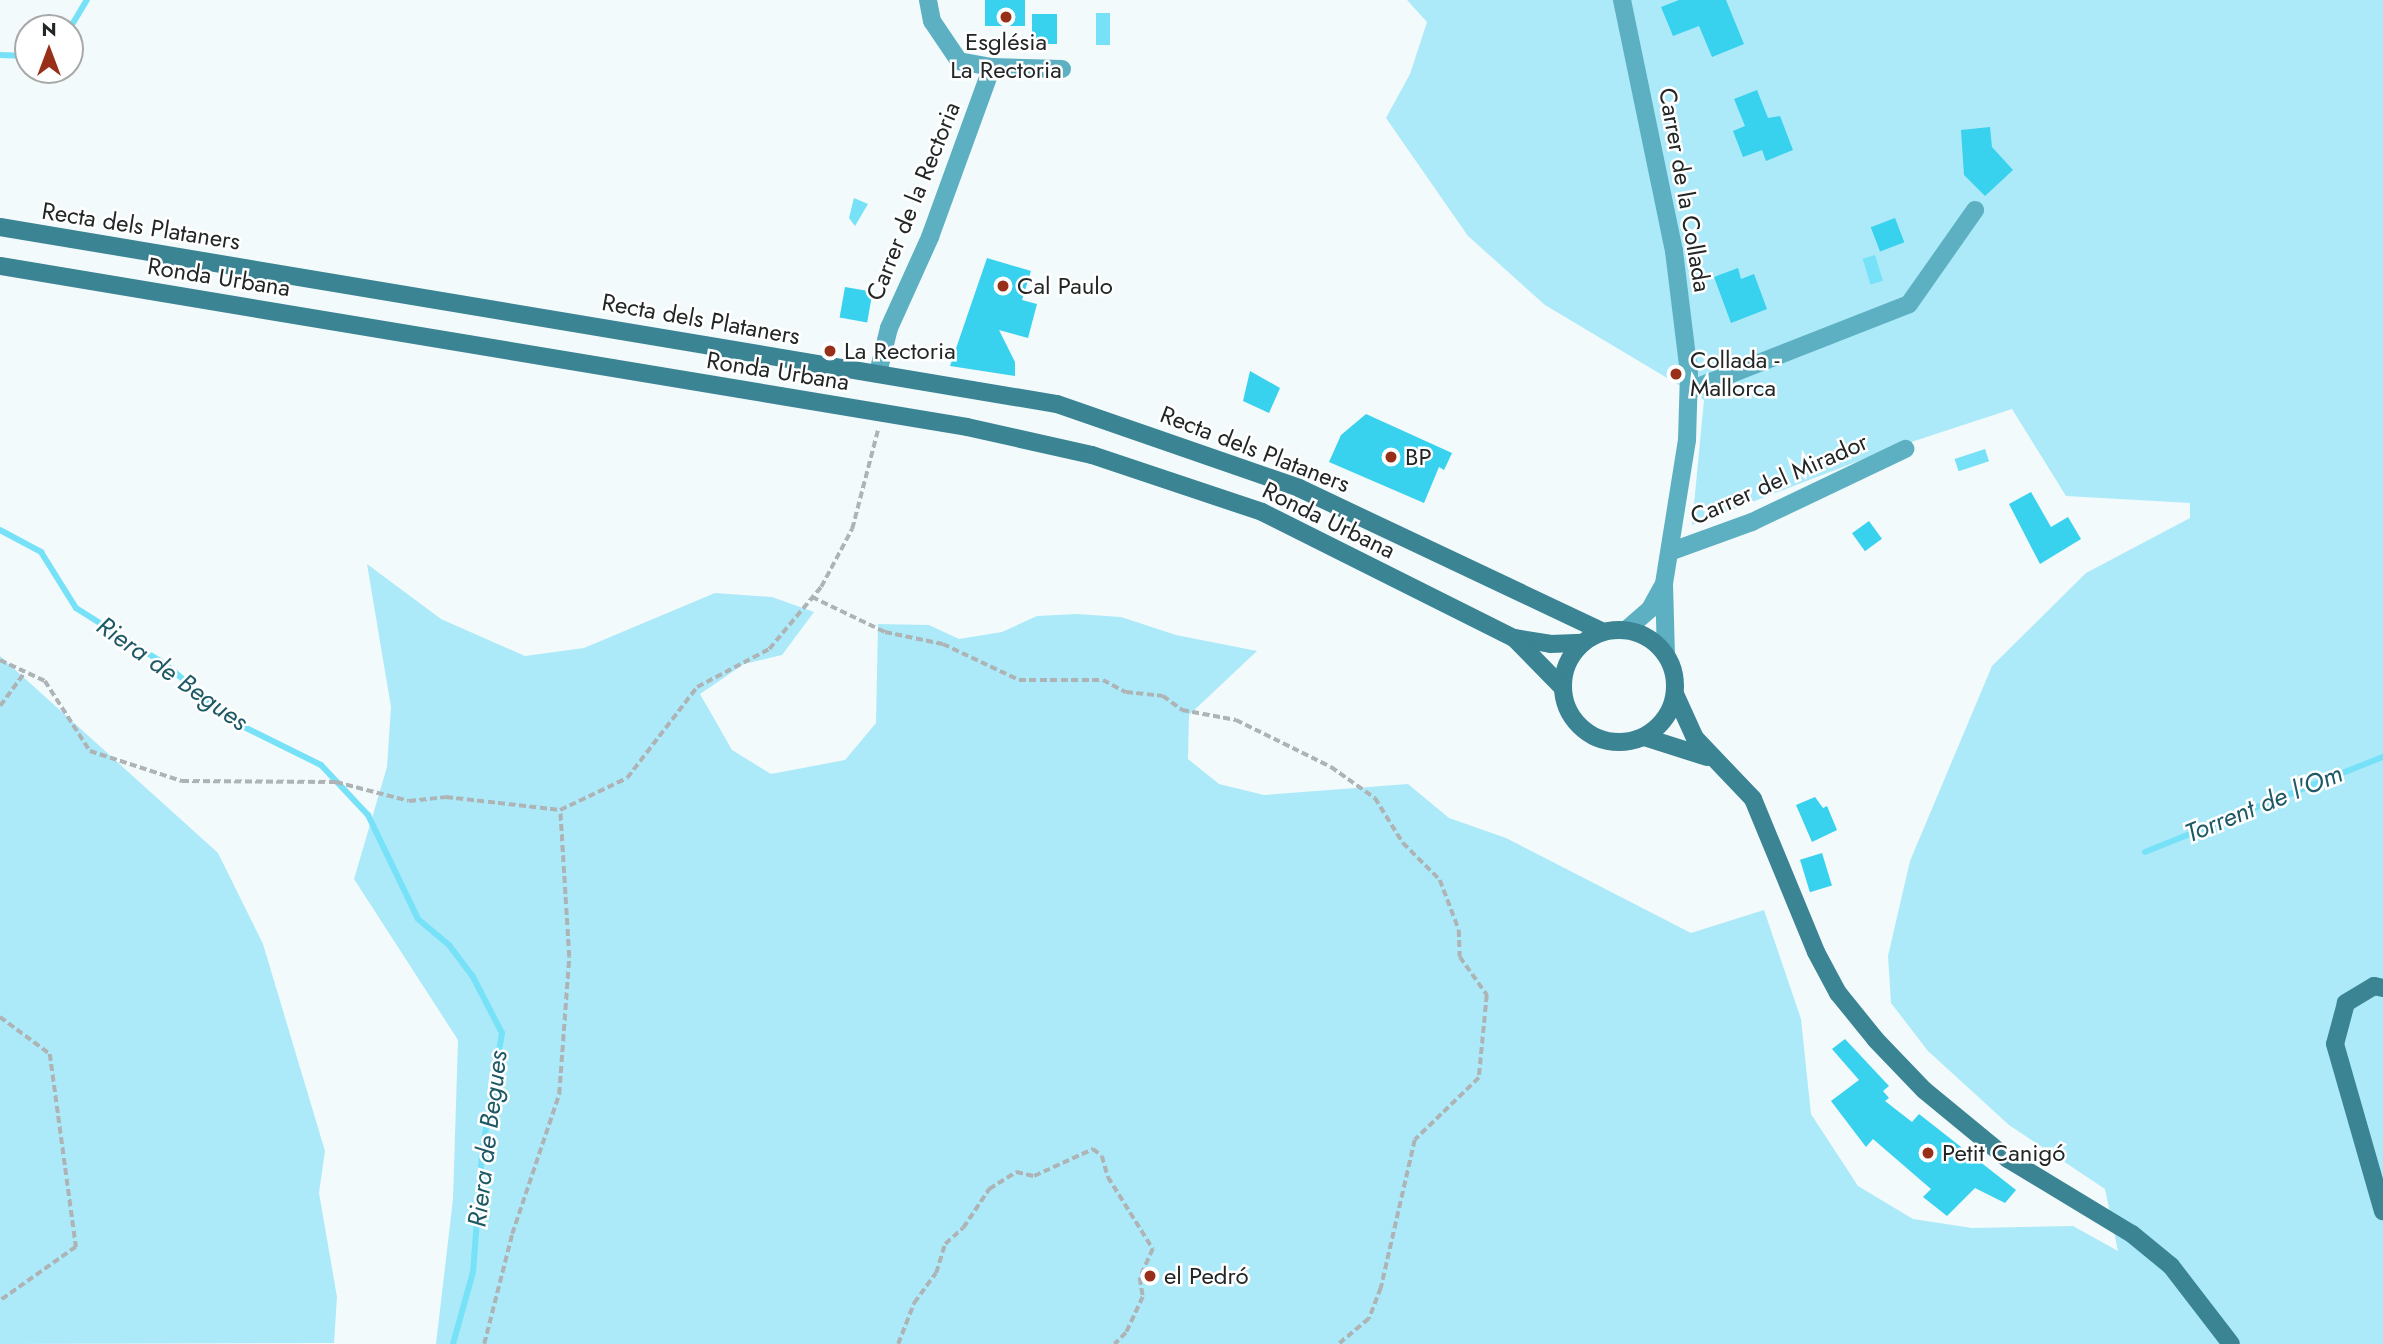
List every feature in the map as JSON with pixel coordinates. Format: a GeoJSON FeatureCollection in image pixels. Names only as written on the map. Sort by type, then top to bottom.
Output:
{"type":"FeatureCollection","features":[{"type":"Feature","properties":{"kind":"main road","name":"Recta dels Plataners"},"geometry":{"type":"LineString","coordinates":[[0,228],[1056,404],[1206,453],[1299,488],[1603,632]]}},
{"type":"Feature","properties":{"kind":"main road","name":"Ronda Urbana"},"geometry":{"type":"LineString","coordinates":[[0,266],[882,413],[1092,455],[1165,477],[1262,512],[1514,638],[1550,645],[1583,643],[1603,632],[1626,630]]}},
{"type":"Feature","properties":{"kind":"main road"},"geometry":{"type":"LineString","coordinates":[[1626,630],[1649,638],[1666,655],[1674,674],[1675,694],[1695,738],[1753,799],[1816,952],[1838,993],[1876,1040],[1924,1090],[2008,1159],[2132,1234],[2171,1266],[2231,1344]]}},
{"type":"Feature","properties":{"kind":"main road","name":"Ronda Urbana"},"geometry":{"type":"LineString","coordinates":[[1514,638],[1563,688],[1571,715],[1590,734],[1617,742],[1644,737],[1686,747],[1714,760]]}},
{"type":"Feature","properties":{"kind":"main road"},"geometry":{"type":"LineString","coordinates":[[1563,688],[1568,663],[1583,643]]}},
{"type":"Feature","properties":{"kind":"main road"},"geometry":{"type":"LineString","coordinates":[[1644,737],[1665,719],[1675,694]]}},
{"type":"Feature","properties":{"kind":"main road"},"geometry":{"type":"LineString","coordinates":[[2383,988],[2374,986],[2346,1003],[2335,1044],[2340,1071],[2383,1211]]}},
{"type":"Feature","properties":{"kind":"street"},"geometry":{"type":"LineString","coordinates":[[928,0],[932,21],[960,61],[992,66],[1062,69]]}},
{"type":"Feature","properties":{"kind":"street","name":"Carrer de la Collada"},"geometry":{"type":"LineString","coordinates":[[1622,0],[1674,251],[1690,390],[1672,551],[1664,584]]}},
{"type":"Feature","properties":{"kind":"street","name":"Carrer de la Rectoria"},"geometry":{"type":"LineString","coordinates":[[878,373],[889,328],[930,237],[992,66]]}},
{"type":"Feature","properties":{"kind":"street"},"geometry":{"type":"LineString","coordinates":[[1690,390],[1909,304],[1975,210]]}},
{"type":"Feature","properties":{"kind":"street","name":"Carrer del Mirador"},"geometry":{"type":"LineString","coordinates":[[1672,551],[1752,522],[1905,449]]}},
{"type":"Feature","properties":{"kind":"street"},"geometry":{"type":"LineString","coordinates":[[1626,630],[1650,609],[1664,584]]}},
{"type":"Feature","properties":{"kind":"street"},"geometry":{"type":"LineString","coordinates":[[1664,584],[1666,655]]}},
{"type":"Feature","properties":{"kind":"path"},"geometry":{"type":"LineString","coordinates":[[0,660],[45,681],[90,751],[182,781],[336,782],[409,801],[446,797],[560,810],[627,778],[697,687],[769,649],[812,597],[852,529],[882,413]]}},
{"type":"Feature","properties":{"kind":"path"},"geometry":{"type":"LineString","coordinates":[[812,597],[885,632],[943,645],[1019,680],[1103,680],[1126,692],[1163,696],[1182,710],[1236,720],[1331,767],[1375,798],[1403,843],[1440,880],[1459,930],[1460,957],[1487,995],[1479,1078],[1415,1140],[1381,1288],[1369,1319],[1339,1344]]}},
{"type":"Feature","properties":{"kind":"path"},"geometry":{"type":"LineString","coordinates":[[0,706],[25,672]]}},
{"type":"Feature","properties":{"kind":"path"},"geometry":{"type":"LineString","coordinates":[[484,1344],[512,1234],[559,1094],[569,957],[560,810]]}},
{"type":"Feature","properties":{"kind":"path"},"geometry":{"type":"LineString","coordinates":[[0,1017],[50,1054],[76,1247],[0,1301]]}},
{"type":"Feature","properties":{"kind":"path"},"geometry":{"type":"LineString","coordinates":[[898,1344],[914,1303],[936,1273],[945,1244],[963,1228],[989,1189],[1016,1172],[1034,1176],[1093,1149],[1102,1156],[1108,1177],[1153,1249],[1140,1278],[1143,1297],[1126,1333],[1115,1344]]}},
{"type":"Feature","properties":{"kind":"shaded area"},"geometry":{"type":"Polygon","coordinates":[[[1407,0],[2383,0],[2383,1344],[436,1344],[453,1199],[458,1040],[354,879],[387,767],[391,707],[367,564],[441,619],[525,656],[584,648],[715,593],[772,597],[814,612],[782,655],[744,664],[700,694],[732,750],[771,774],[845,760],[876,723],[878,624],[929,625],[959,639],[1002,632],[1037,616],[1077,614],[1121,617],[1176,635],[1257,651],[1189,715],[1188,759],[1219,784],[1264,795],[1408,784],[1449,818],[1506,838],[1691,933],[1764,910],[1801,1019],[1811,1114],[1858,1186],[1913,1219],[1972,1228],[2073,1226],[2118,1251],[2105,1189],[2009,1125],[1928,1051],[1891,1003],[1888,956],[1910,861],[1992,666],[2086,573],[2190,518],[2190,503],[2066,496],[2012,409],[1887,450],[1692,525],[1704,400],[1545,305],[1468,236],[1386,118],[1410,74],[1427,22],[1407,0]]]}},
{"type":"Feature","properties":{"kind":"shaded area"},"geometry":{"type":"Polygon","coordinates":[[[1096,13],[1110,13],[1110,45],[1096,45],[1096,13]]]}},
{"type":"Feature","properties":{"kind":"shaded area"},"geometry":{"type":"Polygon","coordinates":[[[854,198],[868,204],[855,226],[849,218],[854,198]]]}},
{"type":"Feature","properties":{"kind":"shaded area"},"geometry":{"type":"Polygon","coordinates":[[[1875,255],[1883,281],[1870,285],[1863,259],[1875,255]]]}},
{"type":"Feature","properties":{"kind":"shaded area"},"geometry":{"type":"Polygon","coordinates":[[[1985,449],[1989,461],[1959,471],[1955,459],[1985,449]]]}},
{"type":"Feature","properties":{"kind":"shaded area"},"geometry":{"type":"Polygon","coordinates":[[[0,656],[218,853],[263,944],[325,1151],[319,1193],[337,1297],[334,1343],[0,1344],[0,656]]]}},
{"type":"Feature","properties":{"kind":"building","name":"Església La Rectoria"},"geometry":{"type":"Polygon","coordinates":[[[985,0],[1025,0],[1025,26],[985,26],[985,0]]]}},
{"type":"Feature","properties":{"kind":"building"},"geometry":{"type":"Polygon","coordinates":[[[1679,0],[1726,0],[1744,44],[1712,57],[1699,26],[1673,36],[1661,7],[1679,0]]]}},
{"type":"Feature","properties":{"kind":"building"},"geometry":{"type":"Polygon","coordinates":[[[1032,14],[1057,14],[1057,44],[1032,44],[1032,14]]]}},
{"type":"Feature","properties":{"kind":"building"},"geometry":{"type":"Polygon","coordinates":[[[1757,90],[1768,118],[1780,116],[1793,150],[1766,161],[1762,150],[1743,157],[1733,131],[1745,126],[1734,99],[1757,90]]]}},
{"type":"Feature","properties":{"kind":"building"},"geometry":{"type":"Polygon","coordinates":[[[1990,127],[1992,147],[2013,170],[1985,196],[1964,175],[1961,130],[1990,127]]]}},
{"type":"Feature","properties":{"kind":"building"},"geometry":{"type":"Polygon","coordinates":[[[1895,218],[1904,242],[1880,252],[1871,227],[1895,218]]]}},
{"type":"Feature","properties":{"kind":"building"},"geometry":{"type":"Polygon","coordinates":[[[987,258],[1031,271],[1022,300],[1037,304],[1028,338],[999,330],[1015,362],[1015,376],[950,366],[987,258]]]}},
{"type":"Feature","properties":{"kind":"building"},"geometry":{"type":"Polygon","coordinates":[[[1738,268],[1741,279],[1754,274],[1767,309],[1731,323],[1714,277],[1738,268]]]}},
{"type":"Feature","properties":{"kind":"building"},"geometry":{"type":"Polygon","coordinates":[[[845,287],[873,292],[867,322],[840,318],[845,287]]]}},
{"type":"Feature","properties":{"kind":"building"},"geometry":{"type":"Polygon","coordinates":[[[1250,371],[1280,388],[1269,413],[1243,401],[1250,371]]]}},
{"type":"Feature","properties":{"kind":"building","name":"BP"},"geometry":{"type":"Polygon","coordinates":[[[1366,414],[1452,453],[1444,470],[1439,467],[1424,503],[1329,462],[1341,435],[1366,414]]]}},
{"type":"Feature","properties":{"kind":"building"},"geometry":{"type":"Polygon","coordinates":[[[2031,492],[2051,527],[2068,517],[2081,539],[2040,564],[2009,504],[2031,492]]]}},
{"type":"Feature","properties":{"kind":"building"},"geometry":{"type":"Polygon","coordinates":[[[1869,521],[1882,539],[1865,551],[1852,533],[1869,521]]]}},
{"type":"Feature","properties":{"kind":"building"},"geometry":{"type":"Polygon","coordinates":[[[1815,797],[1823,808],[1827,806],[1837,830],[1812,842],[1796,805],[1815,797]]]}},
{"type":"Feature","properties":{"kind":"building"},"geometry":{"type":"Polygon","coordinates":[[[1822,853],[1832,886],[1810,892],[1800,860],[1822,853]]]}},
{"type":"Feature","properties":{"kind":"building","name":"Petit Canigó"},"geometry":{"type":"Polygon","coordinates":[[[1845,1039],[1889,1086],[1883,1091],[1889,1098],[1885,1101],[1912,1122],[1919,1114],[2016,1190],[2005,1203],[1975,1188],[1947,1216],[1923,1197],[1931,1189],[1873,1139],[1866,1147],[1831,1101],[1859,1080],[1832,1049],[1845,1039]]]}},
{"type":"Feature","properties":{"kind":"waterway"},"geometry":{"type":"LineString","coordinates":[[78,14],[87,0]]}},
{"type":"Feature","properties":{"kind":"waterway"},"geometry":{"type":"LineString","coordinates":[[0,55],[14,56]]}},
{"type":"Feature","properties":{"kind":"waterway","name":"Riera de Begues"},"geometry":{"type":"LineString","coordinates":[[0,530],[41,552],[76,608],[165,664],[234,722],[321,765],[368,815],[418,919],[449,945],[472,975],[502,1033],[482,1153],[473,1272],[453,1344]]}},
{"type":"Feature","properties":{"kind":"waterway","name":"Torrent de l'Om"},"geometry":{"type":"LineString","coordinates":[[2145,852],[2383,757]]}},
{"type":"Feature","properties":{"kind":"place","name":"Església La Rectoria"},"geometry":{"type":"Point","coordinates":[1006,17]}},
{"type":"Feature","properties":{"kind":"place","name":"Cal Paulo"},"geometry":{"type":"Point","coordinates":[1003,286]}},
{"type":"Feature","properties":{"kind":"place","name":"La Rectoria"},"geometry":{"type":"Point","coordinates":[830,351]}},
{"type":"Feature","properties":{"kind":"place","name":"Collada - Mallorca"},"geometry":{"type":"Point","coordinates":[1676,374]}},
{"type":"Feature","properties":{"kind":"place","name":"BP"},"geometry":{"type":"Point","coordinates":[1391,457]}},
{"type":"Feature","properties":{"kind":"place","name":"Petit Canigó"},"geometry":{"type":"Point","coordinates":[1928,1153]}},
{"type":"Feature","properties":{"kind":"place","name":"el Pedró"},"geometry":{"type":"Point","coordinates":[1150,1276]}}]}
